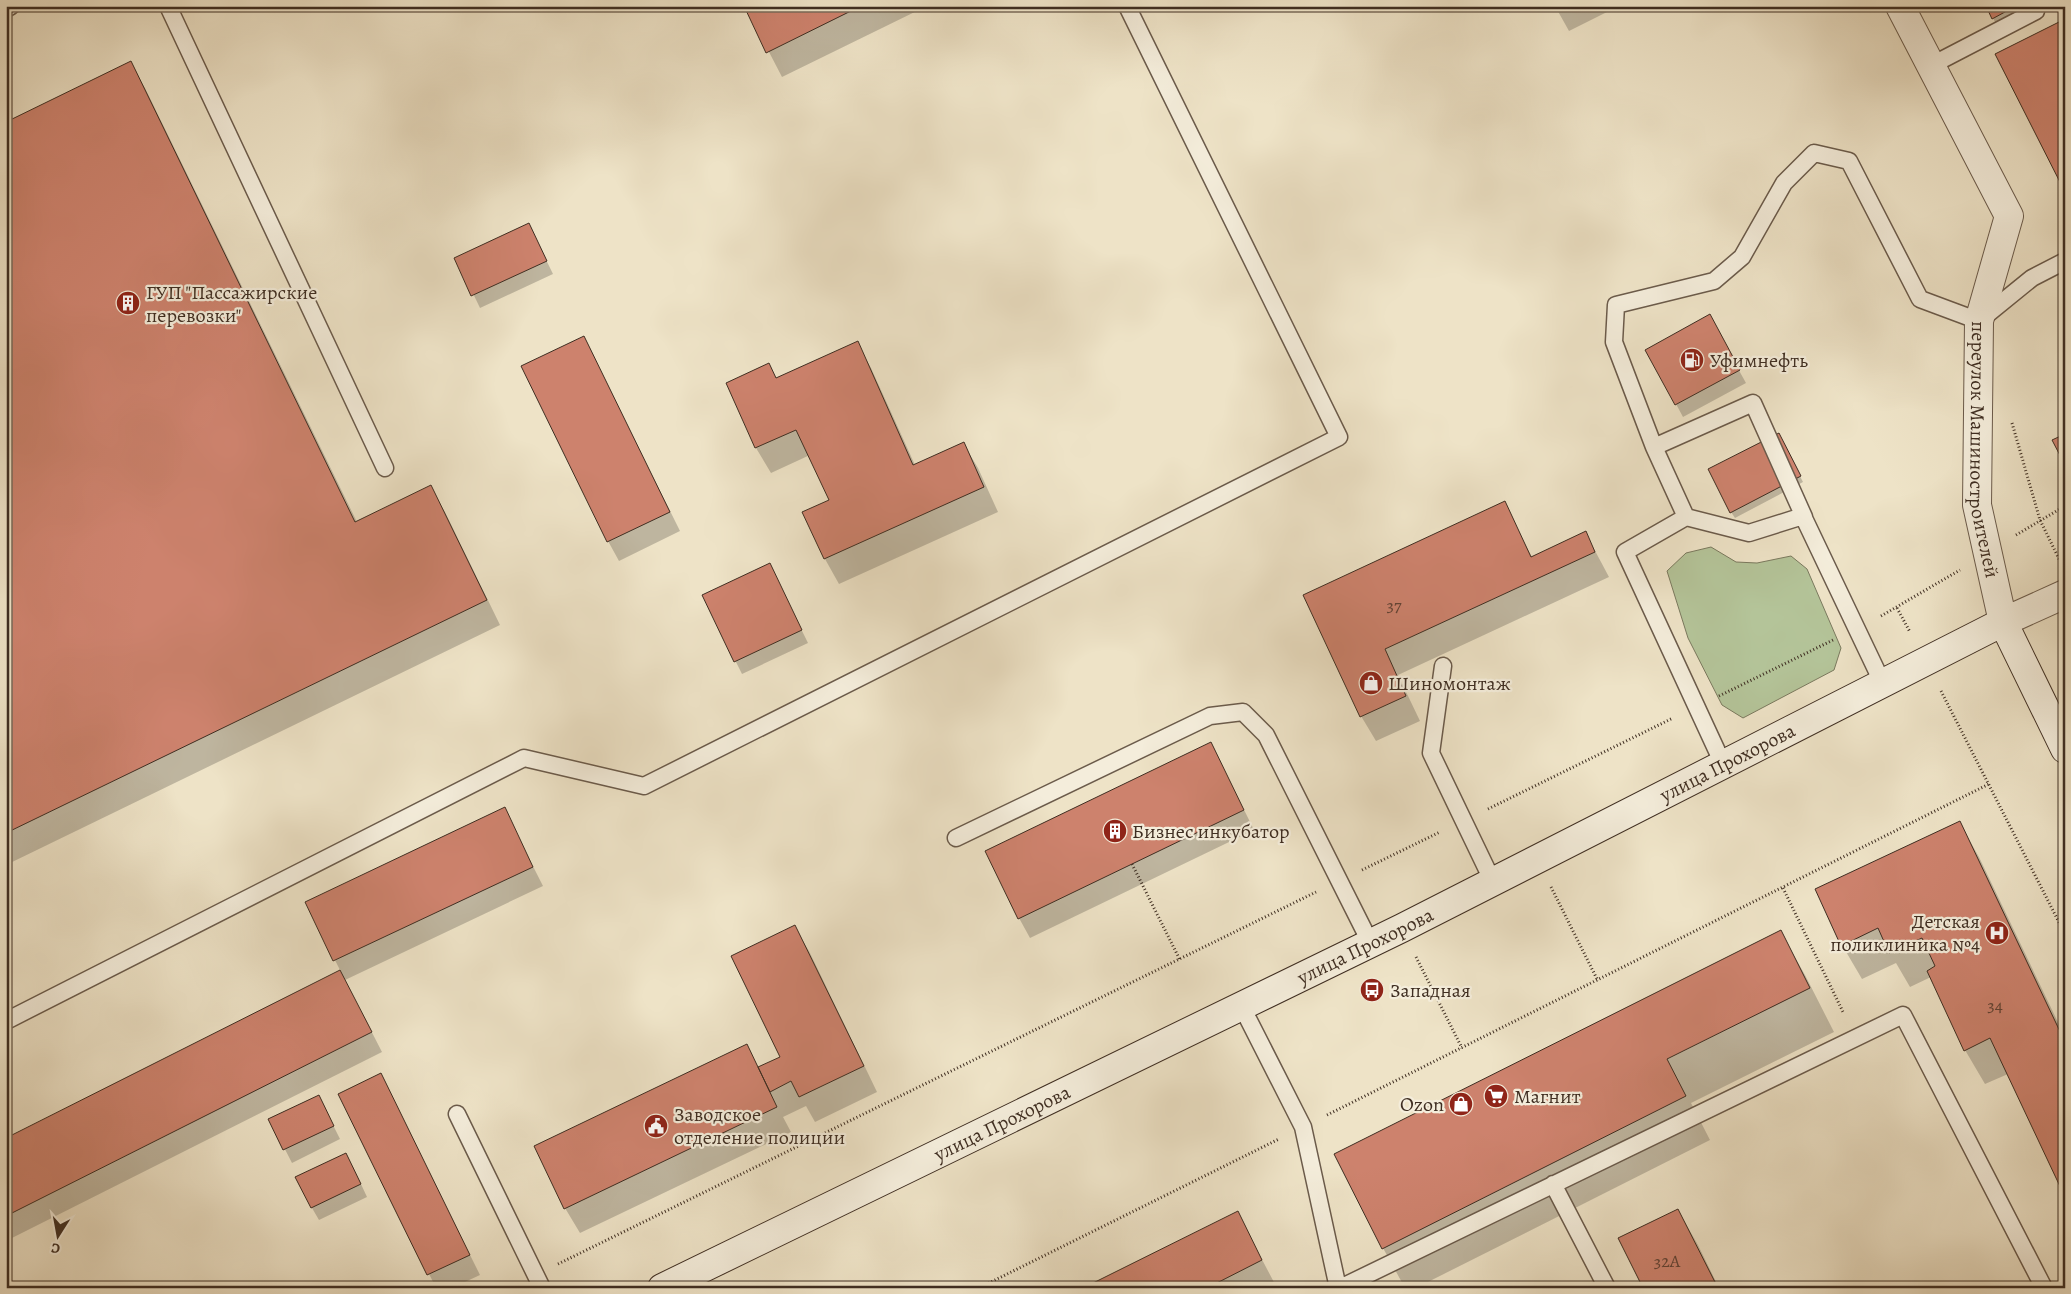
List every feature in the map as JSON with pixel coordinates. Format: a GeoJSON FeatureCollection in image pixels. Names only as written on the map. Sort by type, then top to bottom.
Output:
{"type":"FeatureCollection","features":[{"type":"Feature","properties":{"kind":"street","name":"переулок Машиностроителей"},"geometry":{"type":"LineString","coordinates":[[1900,6],[2009,216],[1979,321],[1977,505],[2003,622],[2065,749]]}},
{"type":"Feature","properties":{"kind":"street","name":"улица Прохорова"},"geometry":{"type":"LineString","coordinates":[[662,1288],[1370,944],[2003,622],[2065,594]]}},
{"type":"Feature","properties":{"kind":"lane"},"geometry":{"type":"LineString","coordinates":[[6,8],[11,6]]}},
{"type":"Feature","properties":{"kind":"lane"},"geometry":{"type":"LineString","coordinates":[[168,6],[385,468]]}},
{"type":"Feature","properties":{"kind":"lane"},"geometry":{"type":"LineString","coordinates":[[6,1021],[524,758],[644,786],[1339,437],[1127,6]]}},
{"type":"Feature","properties":{"kind":"lane"},"geometry":{"type":"LineString","coordinates":[[1930,66],[2036,11],[2037,6]]}},
{"type":"Feature","properties":{"kind":"lane"},"geometry":{"type":"LineString","coordinates":[[1686,517],[1654,447],[1614,342],[1616,305],[1714,281],[1742,257],[1784,183],[1814,153],[1849,161],[1920,299],[1979,321],[2032,278],[2065,262]]}},
{"type":"Feature","properties":{"kind":"lane"},"geometry":{"type":"LineString","coordinates":[[1654,447],[1753,403],[1804,517],[1883,684]]}},
{"type":"Feature","properties":{"kind":"lane"},"geometry":{"type":"LineString","coordinates":[[1723,764],[1625,552],[1686,517],[1749,533],[1804,517]]}},
{"type":"Feature","properties":{"kind":"lane"},"geometry":{"type":"LineString","coordinates":[[1443,666],[1431,753],[1493,882]]}},
{"type":"Feature","properties":{"kind":"lane"},"geometry":{"type":"LineString","coordinates":[[956,838],[1210,716],[1243,712],[1266,735],[1370,944]]}},
{"type":"Feature","properties":{"kind":"lane"},"geometry":{"type":"LineString","coordinates":[[1242,1007],[1303,1127],[1339,1288],[1903,1015],[2044,1288]]}},
{"type":"Feature","properties":{"kind":"lane"},"geometry":{"type":"LineString","coordinates":[[457,1114],[539,1281]]}},
{"type":"Feature","properties":{"kind":"lane"},"geometry":{"type":"LineString","coordinates":[[1553,1184],[1606,1288]]}},
{"type":"Feature","properties":{"kind":"path"},"geometry":{"type":"LineString","coordinates":[[539,1281],[1339,881],[1897,608],[2065,506]]}},
{"type":"Feature","properties":{"kind":"path"},"geometry":{"type":"LineString","coordinates":[[2040,520],[2065,570]]}},
{"type":"Feature","properties":{"kind":"path"},"geometry":{"type":"LineString","coordinates":[[1897,608],[2065,934]]}},
{"type":"Feature","properties":{"kind":"path"},"geometry":{"type":"LineString","coordinates":[[979,1288],[1989,784]]}},
{"type":"Feature","properties":{"kind":"path"},"geometry":{"type":"LineString","coordinates":[[1536,860],[1598,980]]}},
{"type":"Feature","properties":{"kind":"path"},"geometry":{"type":"LineString","coordinates":[[1132,864],[1180,960]]}},
{"type":"Feature","properties":{"kind":"path"},"geometry":{"type":"LineString","coordinates":[[1783,888],[1855,1038]]}},
{"type":"Feature","properties":{"kind":"path"},"geometry":{"type":"LineString","coordinates":[[1402,928],[1462,1048]]}},
{"type":"Feature","properties":{"kind":"green space"},"geometry":{"type":"Polygon","coordinates":[[[1711,547],[1736,562],[1757,563],[1791,556],[1807,569],[1841,648],[1834,670],[1743,718],[1722,705],[1688,638],[1667,571],[1686,553],[1711,547]]]}},
{"type":"Feature","properties":{"kind":"building"},"geometry":{"type":"Polygon","coordinates":[[[744,6],[861,6],[766,53],[744,6]]]}},
{"type":"Feature","properties":{"kind":"building"},"geometry":{"type":"Polygon","coordinates":[[[1986,6],[2016,6],[1992,19],[1986,6]]]}},
{"type":"Feature","properties":{"kind":"building"},"geometry":{"type":"Polygon","coordinates":[[[2065,19],[2065,192],[1995,54],[2065,19]]]}},
{"type":"Feature","properties":{"kind":"building","name":"ГУП \"Пассажирские перевозки\""},"geometry":{"type":"Polygon","coordinates":[[[131,61],[355,522],[431,485],[487,600],[6,833],[6,122],[131,61]]]}},
{"type":"Feature","properties":{"kind":"building"},"geometry":{"type":"Polygon","coordinates":[[[529,223],[547,261],[471,296],[454,258],[529,223]]]}},
{"type":"Feature","properties":{"kind":"building","name":"Уфимнефть"},"geometry":{"type":"Polygon","coordinates":[[[1710,314],[1740,370],[1675,405],[1645,350],[1710,314]]]}},
{"type":"Feature","properties":{"kind":"building"},"geometry":{"type":"Polygon","coordinates":[[[584,336],[670,512],[607,542],[521,366],[584,336]]]}},
{"type":"Feature","properties":{"kind":"building"},"geometry":{"type":"Polygon","coordinates":[[[858,341],[913,465],[964,442],[984,487],[824,559],[802,512],[829,500],[796,430],[755,448],[726,383],[769,363],[776,378],[858,341]]]}},
{"type":"Feature","properties":{"kind":"building"},"geometry":{"type":"Polygon","coordinates":[[[1779,433],[1801,476],[1730,513],[1708,469],[1779,433]]]}},
{"type":"Feature","properties":{"kind":"building"},"geometry":{"type":"Polygon","coordinates":[[[2065,434],[2065,465],[2052,440],[2065,434]]]}},
{"type":"Feature","properties":{"kind":"building"},"geometry":{"type":"Polygon","coordinates":[[[1505,501],[1531,557],[1586,531],[1595,552],[1385,649],[1406,696],[1360,717],[1303,595],[1505,501]]]}},
{"type":"Feature","properties":{"kind":"building"},"geometry":{"type":"Polygon","coordinates":[[[770,563],[802,630],[734,662],[702,595],[770,563]]]}},
{"type":"Feature","properties":{"kind":"building","name":"Бизнес инкубатор"},"geometry":{"type":"Polygon","coordinates":[[[1211,742],[1244,810],[1018,919],[985,851],[1211,742]]]}},
{"type":"Feature","properties":{"kind":"building"},"geometry":{"type":"Polygon","coordinates":[[[505,807],[533,867],[333,961],[305,902],[505,807]]]}},
{"type":"Feature","properties":{"kind":"building"},"geometry":{"type":"Polygon","coordinates":[[[1960,821],[2065,1042],[2065,1197],[1990,1038],[1964,1051],[1927,971],[1935,966],[1922,938],[1889,953],[1878,928],[1841,946],[1815,889],[1960,821]]]}},
{"type":"Feature","properties":{"kind":"building"},"geometry":{"type":"Polygon","coordinates":[[[795,925],[864,1066],[799,1097],[791,1081],[770,1092],[758,1067],[780,1057],[731,956],[795,925]]]}},
{"type":"Feature","properties":{"kind":"building"},"geometry":{"type":"Polygon","coordinates":[[[1781,930],[1810,988],[1667,1059],[1686,1096],[1382,1249],[1334,1154],[1781,930]]]}},
{"type":"Feature","properties":{"kind":"building"},"geometry":{"type":"Polygon","coordinates":[[[340,970],[372,1032],[6,1216],[6,1138],[340,970]]]}},
{"type":"Feature","properties":{"kind":"building","name":"Заводское отделение полиции"},"geometry":{"type":"Polygon","coordinates":[[[747,1044],[777,1107],[564,1209],[534,1146],[747,1044]]]}},
{"type":"Feature","properties":{"kind":"building"},"geometry":{"type":"Polygon","coordinates":[[[381,1073],[470,1255],[427,1275],[338,1094],[381,1073]]]}},
{"type":"Feature","properties":{"kind":"building"},"geometry":{"type":"Polygon","coordinates":[[[319,1095],[334,1126],[283,1150],[268,1119],[319,1095]]]}},
{"type":"Feature","properties":{"kind":"building"},"geometry":{"type":"Polygon","coordinates":[[[346,1153],[361,1184],[311,1208],[295,1177],[346,1153]]]}},
{"type":"Feature","properties":{"kind":"building"},"geometry":{"type":"Polygon","coordinates":[[[1678,1209],[1718,1288],[1643,1288],[1618,1238],[1678,1209]]]}},
{"type":"Feature","properties":{"kind":"building"},"geometry":{"type":"Polygon","coordinates":[[[1238,1211],[1262,1260],[1207,1288],[1083,1288],[1238,1211]]]}},
{"type":"Feature","properties":{"kind":"place","name":"ГУП \"Пассажирские перевозки\""},"geometry":{"type":"Point","coordinates":[128,303]}},
{"type":"Feature","properties":{"kind":"place","name":"Уфимнефть"},"geometry":{"type":"Point","coordinates":[1692,360]}},
{"type":"Feature","properties":{"kind":"place","name":"Шиномонтаж"},"geometry":{"type":"Point","coordinates":[1371,683]}},
{"type":"Feature","properties":{"kind":"place","name":"Бизнес инкубатор"},"geometry":{"type":"Point","coordinates":[1115,831]}},
{"type":"Feature","properties":{"kind":"place","name":"Детская поликлиника №4"},"geometry":{"type":"Point","coordinates":[1997,933]}},
{"type":"Feature","properties":{"kind":"place","name":"Западная"},"geometry":{"type":"Point","coordinates":[1372,990]}},
{"type":"Feature","properties":{"kind":"place","name":"Магнит"},"geometry":{"type":"Point","coordinates":[1496,1096]}},
{"type":"Feature","properties":{"kind":"place","name":"Ozon"},"geometry":{"type":"Point","coordinates":[1461,1104]}},
{"type":"Feature","properties":{"kind":"place","name":"Заводское отделение полиции"},"geometry":{"type":"Point","coordinates":[656,1126]}}]}
